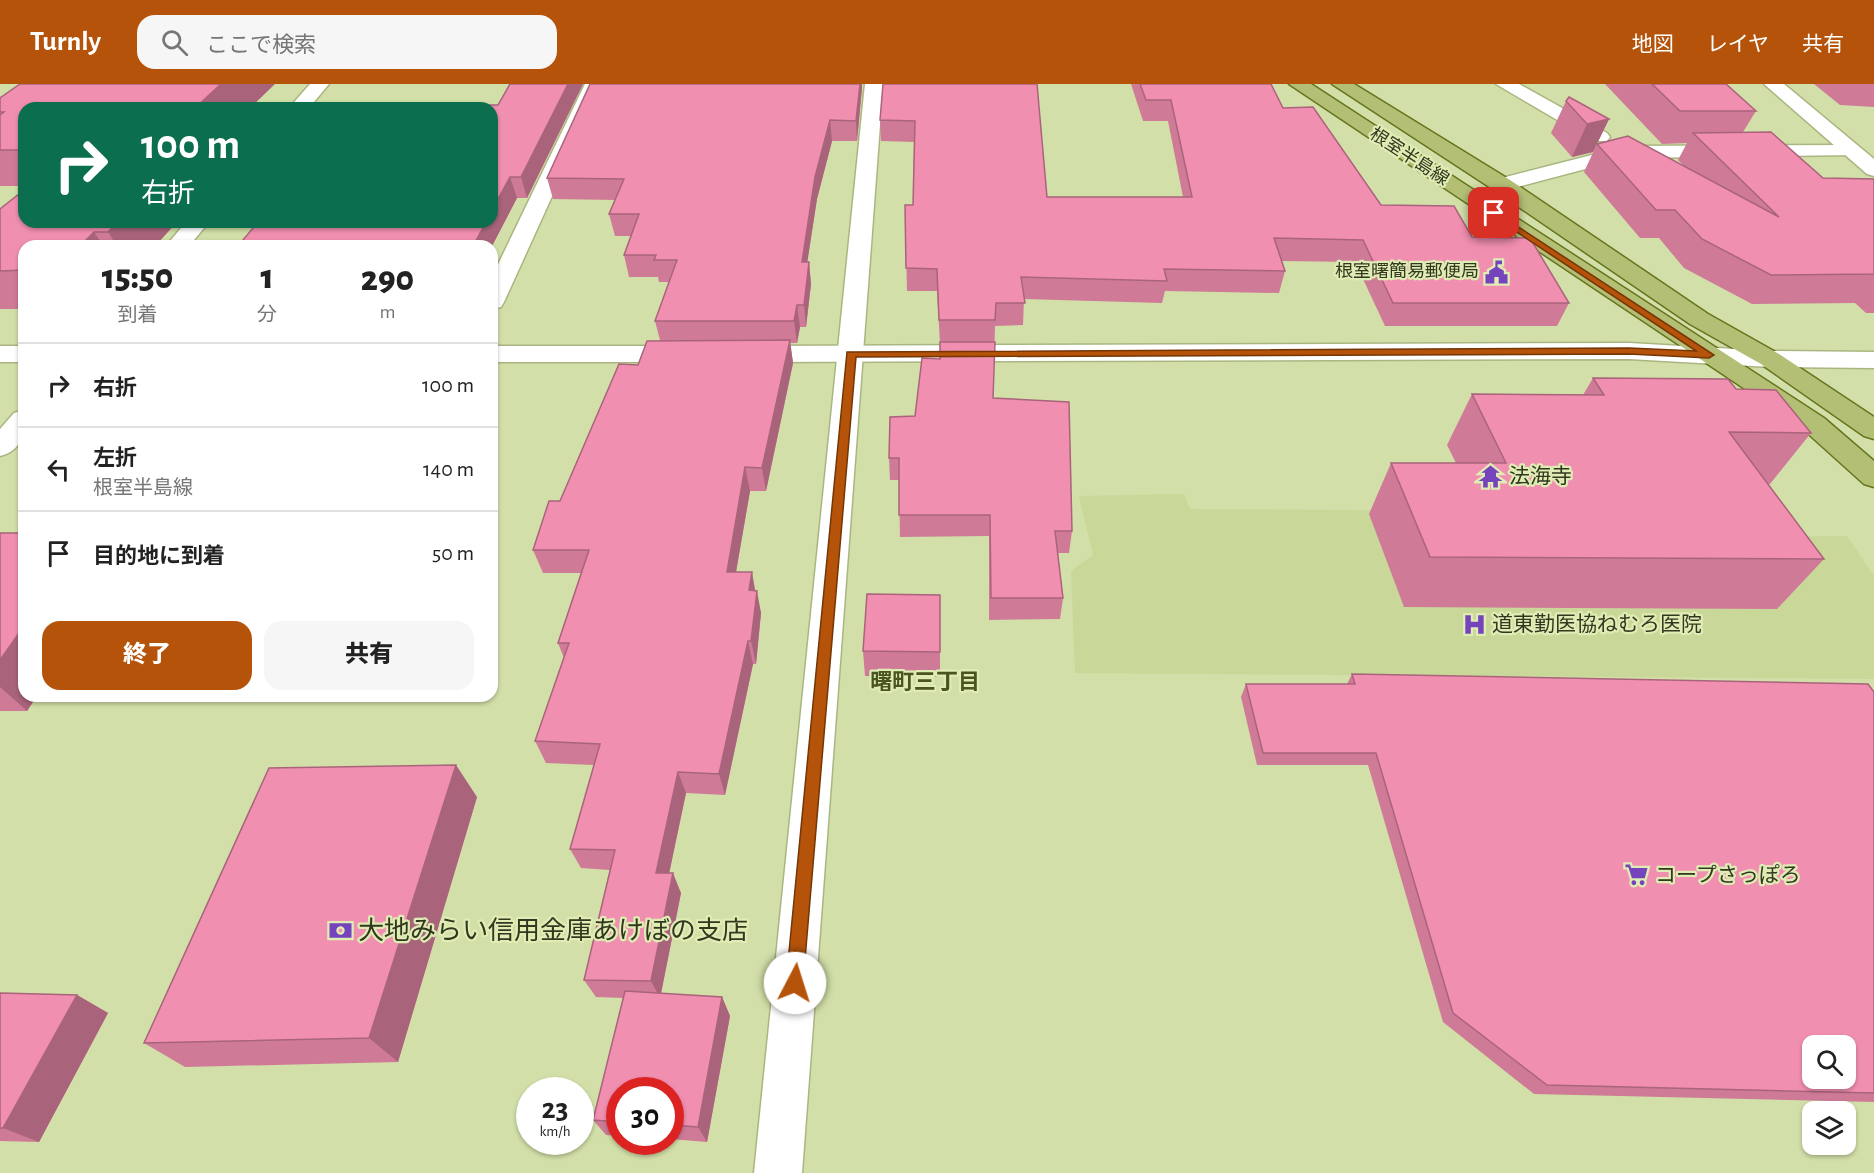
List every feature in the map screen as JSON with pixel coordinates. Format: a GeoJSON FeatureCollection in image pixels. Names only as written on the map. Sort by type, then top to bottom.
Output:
{"type":"FeatureCollection","features":[{"type":"Feature","properties":{"kind":"main road","name":"根室半島線"},"geometry":{"type":"LineString","coordinates":[[1298,84],[1814,424],[1874,477]]}},
{"type":"Feature","properties":{"kind":"main road","name":"根室半島線"},"geometry":{"type":"LineString","coordinates":[[1341,84],[1502,185],[1699,319],[1770,359],[1874,430]]}},
{"type":"Feature","properties":{"kind":"street"},"geometry":{"type":"LineString","coordinates":[[304,102],[320,84]]}},
{"type":"Feature","properties":{"kind":"street"},"geometry":{"type":"LineString","coordinates":[[498,289],[594,84]]}},
{"type":"Feature","properties":{"kind":"street"},"geometry":{"type":"LineString","coordinates":[[778,1173],[874,84]]}},
{"type":"Feature","properties":{"kind":"street"},"geometry":{"type":"LineString","coordinates":[[1505,84],[1627,152]]}},
{"type":"Feature","properties":{"kind":"street"},"geometry":{"type":"LineString","coordinates":[[1773,84],[1874,170]]}},
{"type":"Feature","properties":{"kind":"street"},"geometry":{"type":"LineString","coordinates":[[1502,185],[1627,152],[1851,151]]}},
{"type":"Feature","properties":{"kind":"street"},"geometry":{"type":"LineString","coordinates":[[182,240],[193,228]]}},
{"type":"Feature","properties":{"kind":"street"},"geometry":{"type":"LineString","coordinates":[[498,354],[1629,351],[1770,359],[1874,360]]}},
{"type":"Feature","properties":{"kind":"street"},"geometry":{"type":"LineString","coordinates":[[0,354],[18,354]]}},
{"type":"Feature","properties":{"kind":"street"},"geometry":{"type":"LineString","coordinates":[[0,447],[18,426]]}},
{"type":"Feature","properties":{"kind":"shaded area","name":"道東勤医協ねむろ医院"},"geometry":{"type":"Polygon","coordinates":[[[1184,494],[1190,509],[1723,512],[1741,537],[1847,536],[1874,576],[1874,679],[1075,673],[1071,571],[1093,555],[1079,496],[1184,494]]]}},
{"type":"Feature","properties":{"kind":"building"},"geometry":{"type":"Polygon","coordinates":[[[20,84],[221,84],[202,102],[18,102],[18,150],[0,150],[0,115],[4,112],[0,112],[0,98],[20,84]]]}},
{"type":"Feature","properties":{"kind":"building"},"geometry":{"type":"Polygon","coordinates":[[[510,84],[568,84],[521,177],[510,177],[498,199],[498,105],[510,84]]]}},
{"type":"Feature","properties":{"kind":"building"},"geometry":{"type":"Polygon","coordinates":[[[590,84],[860,84],[856,121],[830,120],[815,177],[802,262],[809,262],[804,305],[797,305],[794,321],[655,321],[677,260],[654,260],[656,255],[624,255],[639,214],[609,214],[624,179],[547,178],[590,84]]]}},
{"type":"Feature","properties":{"kind":"building"},"geometry":{"type":"Polygon","coordinates":[[[883,84],[1037,84],[1047,197],[1192,197],[1171,100],[1146,100],[1140,84],[1271,84],[1283,108],[1313,107],[1381,205],[1454,206],[1472,237],[1530,238],[1569,303],[1393,303],[1363,240],[1274,238],[1285,271],[1164,269],[1167,281],[1021,277],[1025,303],[996,303],[995,320],[939,320],[937,269],[906,268],[905,205],[913,205],[915,121],[880,120],[883,84]]]}},
{"type":"Feature","properties":{"kind":"building"},"geometry":{"type":"Polygon","coordinates":[[[1652,84],[1726,84],[1756,111],[1680,111],[1652,84]]]}},
{"type":"Feature","properties":{"kind":"building"},"geometry":{"type":"Polygon","coordinates":[[[1569,97],[1609,119],[1587,124],[1566,101],[1569,97]]]}},
{"type":"Feature","properties":{"kind":"building"},"geometry":{"type":"Polygon","coordinates":[[[1771,132],[1823,178],[1874,179],[1874,274],[1771,275],[1702,239],[1675,210],[1656,210],[1597,144],[1628,136],[1779,217],[1693,133],[1771,132]]]}},
{"type":"Feature","properties":{"kind":"building"},"geometry":{"type":"Polygon","coordinates":[[[18,195],[18,228],[112,228],[108,232],[94,232],[86,240],[18,240],[18,270],[0,271],[0,209],[18,195]]]}},
{"type":"Feature","properties":{"kind":"building"},"geometry":{"type":"Polygon","coordinates":[[[253,228],[483,228],[476,240],[243,240],[253,228]]]}},
{"type":"Feature","properties":{"kind":"building"},"geometry":{"type":"Polygon","coordinates":[[[790,340],[762,468],[745,467],[727,572],[752,572],[749,590],[757,591],[751,641],[748,641],[719,774],[678,772],[656,873],[673,873],[651,981],[584,980],[615,850],[570,849],[600,744],[535,741],[569,643],[558,643],[589,550],[533,550],[549,501],[560,501],[619,364],[638,365],[647,341],[790,340]]]}},
{"type":"Feature","properties":{"kind":"building"},"geometry":{"type":"Polygon","coordinates":[[[940,342],[995,342],[993,398],[1069,402],[1072,531],[1055,531],[1063,598],[991,598],[990,515],[899,515],[899,458],[889,458],[890,417],[915,416],[922,358],[940,359],[940,342]]]}},
{"type":"Feature","properties":{"kind":"building"},"geometry":{"type":"Polygon","coordinates":[[[1593,378],[1728,379],[1736,389],[1776,390],[1811,433],[1729,432],[1824,559],[1430,557],[1391,463],[1506,463],[1472,394],[1604,395],[1593,378]]]}},
{"type":"Feature","properties":{"kind":"building"},"geometry":{"type":"Polygon","coordinates":[[[0,533],[18,533],[18,634],[0,660],[0,533]]]}},
{"type":"Feature","properties":{"kind":"building"},"geometry":{"type":"Polygon","coordinates":[[[867,594],[940,595],[940,652],[863,651],[867,594]]]}},
{"type":"Feature","properties":{"kind":"building","name":"コープさっぽろ"},"geometry":{"type":"Polygon","coordinates":[[[1352,674],[1868,684],[1874,692],[1874,1093],[1547,1085],[1453,1013],[1376,753],[1263,753],[1246,684],[1355,684],[1352,674]]]}},
{"type":"Feature","properties":{"kind":"building","name":"大地みらい信用金庫あけぼの支店"},"geometry":{"type":"Polygon","coordinates":[[[456,765],[369,1038],[144,1043],[269,768],[456,765]]]}},
{"type":"Feature","properties":{"kind":"building"},"geometry":{"type":"Polygon","coordinates":[[[625,991],[722,997],[698,1127],[684,1126],[684,1077],[606,1077],[606,1121],[594,1120],[625,991]]]}},
{"type":"Feature","properties":{"kind":"building"},"geometry":{"type":"Polygon","coordinates":[[[0,993],[77,995],[3,1128],[0,1128],[0,993]]]}},
{"type":"Feature","properties":{"kind":"place","name":"根室曙簡易郵便局"},"geometry":{"type":"Point","coordinates":[1497,272]}},
{"type":"Feature","properties":{"kind":"place","name":"法海寺"},"geometry":{"type":"Point","coordinates":[1491,476]}},
{"type":"Feature","properties":{"kind":"place","name":"道東勤医協ねむろ医院"},"geometry":{"type":"Point","coordinates":[1474,624]}},
{"type":"Feature","properties":{"kind":"place","name":"コープさっぽろ"},"geometry":{"type":"Point","coordinates":[1637,875]}},
{"type":"Feature","properties":{"kind":"place","name":"大地みらい信用金庫あけぼの支店"},"geometry":{"type":"Point","coordinates":[340,931]}},
{"type":"Feature","properties":{"kind":"district","name":"曙町三丁目"},"geometry":{"type":"Point","coordinates":[925,682]}},
{"type":"Feature","properties":{"kind":"route"},"geometry":{"type":"LineString","coordinates":[[795,983],[850,354],[1629,351],[1709,355],[1494,213]]}}]}
